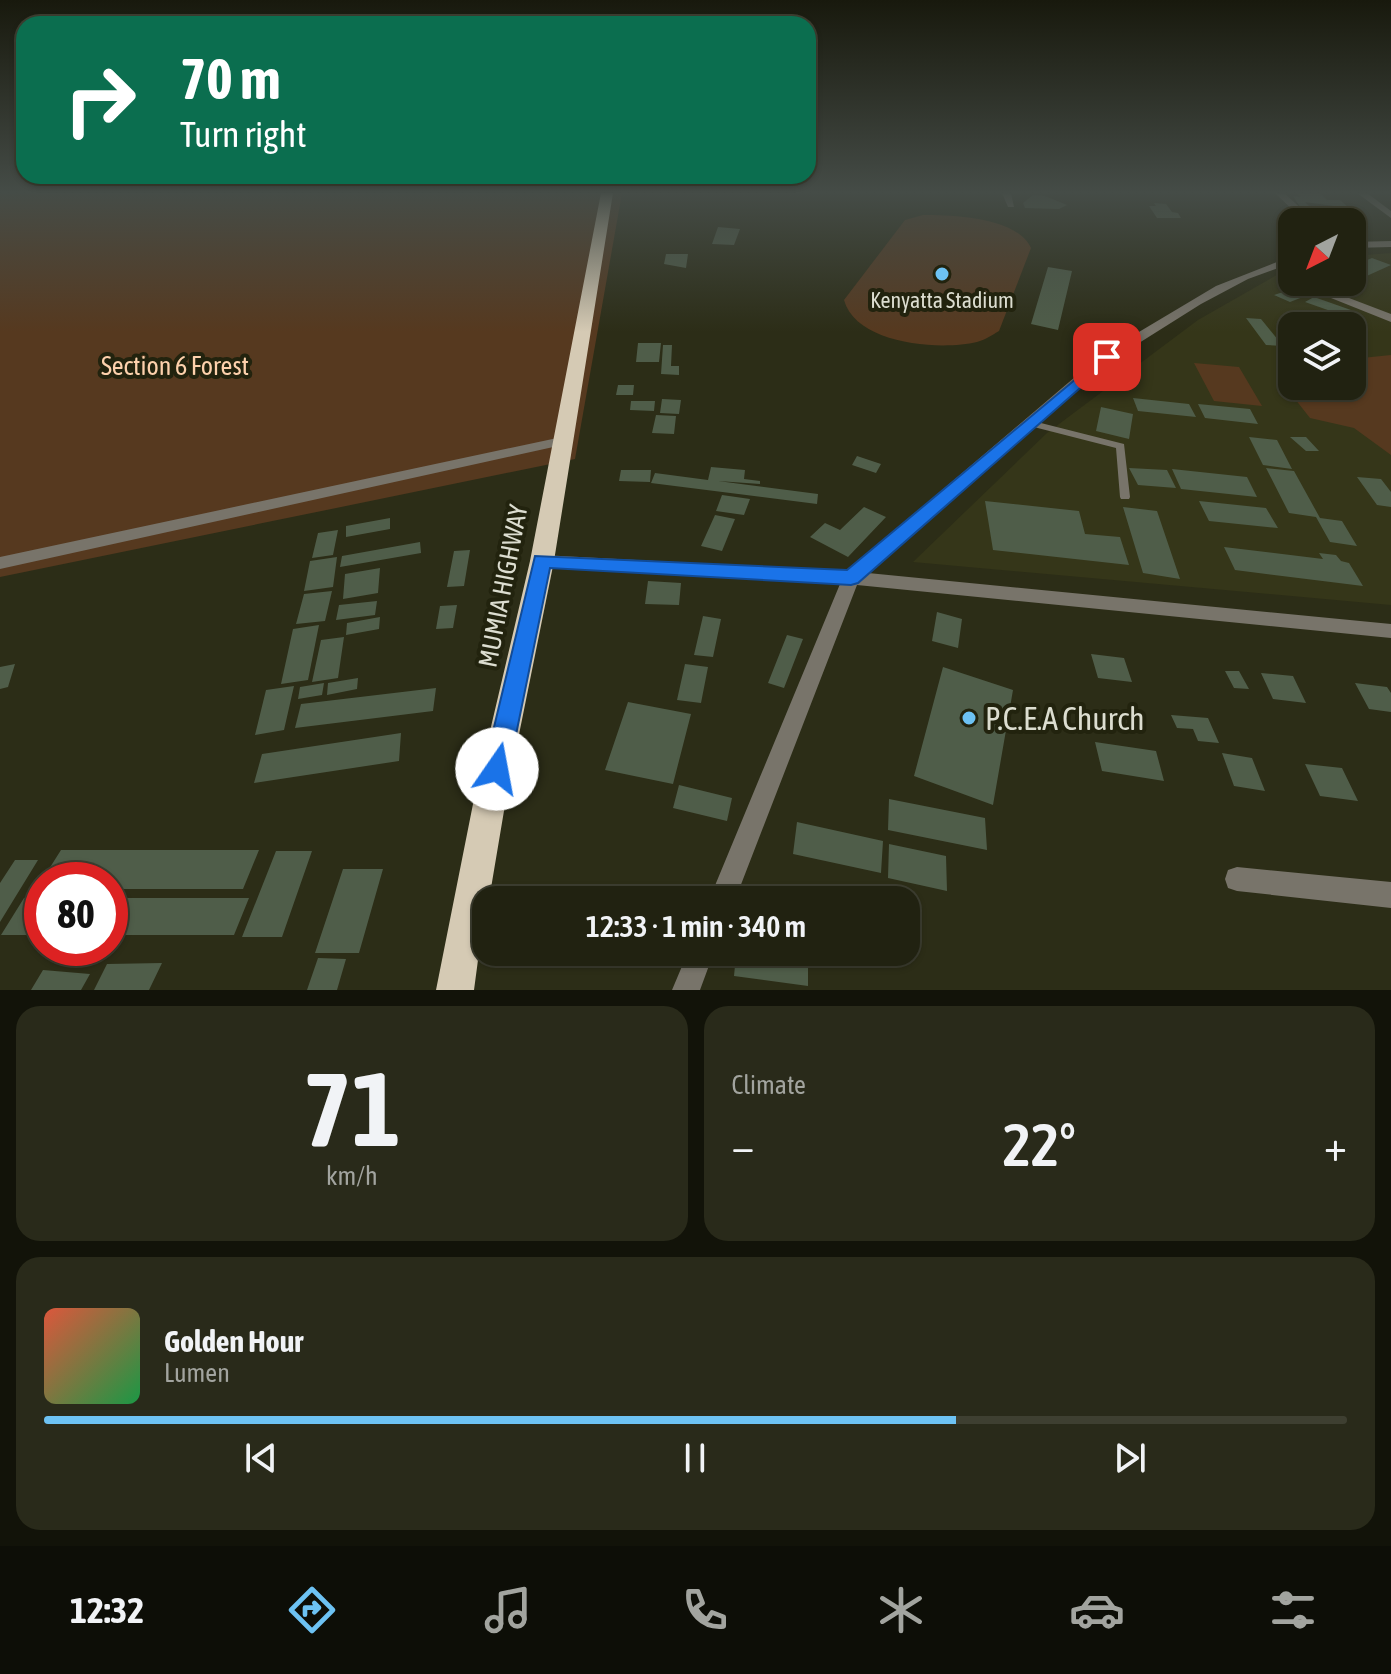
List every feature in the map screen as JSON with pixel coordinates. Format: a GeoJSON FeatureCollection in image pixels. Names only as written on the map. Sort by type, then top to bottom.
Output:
{"type":"FeatureCollection","features":[{"type":"Feature","properties":{"kind":"highway","name":"MUMIA HIGHWAY"},"geometry":{"type":"LineString","coordinates":[[455,990],[490,799],[542,561],[599,239]]}},
{"type":"Feature","properties":{"kind":"street"},"geometry":{"type":"LineString","coordinates":[[1366,245],[1391,244]]}},
{"type":"Feature","properties":{"kind":"street"},"geometry":{"type":"LineString","coordinates":[[728,886],[851,578],[1107,357],[1147,331],[1262,268],[1278,263]]}},
{"type":"Feature","properties":{"kind":"street"},"geometry":{"type":"LineString","coordinates":[[1262,268],[1278,274]]}},
{"type":"Feature","properties":{"kind":"street"},"geometry":{"type":"LineString","coordinates":[[1334,296],[1391,318]]}},
{"type":"Feature","properties":{"kind":"street"},"geometry":{"type":"LineString","coordinates":[[0,563],[562,441]]}},
{"type":"Feature","properties":{"kind":"street"},"geometry":{"type":"LineString","coordinates":[[542,561],[851,578],[1391,631]]}},
{"type":"Feature","properties":{"kind":"street"},"geometry":{"type":"LineString","coordinates":[[1237,879],[1391,895]]}},
{"type":"Feature","properties":{"kind":"street"},"geometry":{"type":"LineString","coordinates":[[686,990],[695,966]]}},
{"type":"Feature","properties":{"kind":"lane"},"geometry":{"type":"LineString","coordinates":[[1029,423],[1121,446],[1125,497]]}},
{"type":"Feature","properties":{"kind":"shaded area"},"geometry":{"type":"Polygon","coordinates":[[[1391,253],[1391,605],[913,562],[1047,433],[1198,320],[1278,274],[1278,296],[1366,296],[1366,255],[1391,253]]]}},
{"type":"Feature","properties":{"kind":"green space","name":"Section 6 Forest"},"geometry":{"type":"Polygon","coordinates":[[[0,239],[614,239],[575,459],[0,577],[0,239]]]}},
{"type":"Feature","properties":{"kind":"green space","name":"Kenyatta Stadium"},"geometry":{"type":"Polygon","coordinates":[[[890,239],[1025,239],[1031,248],[999,331],[977,342],[961,345],[921,344],[881,335],[852,315],[844,300],[890,239]]]}},
{"type":"Feature","properties":{"kind":"green space"},"geometry":{"type":"Polygon","coordinates":[[[1391,355],[1391,455],[1354,428],[1310,418],[1296,400],[1366,400],[1366,358],[1391,355]]]}},
{"type":"Feature","properties":{"kind":"green space"},"geometry":{"type":"Polygon","coordinates":[[[1194,363],[1239,367],[1262,406],[1214,401],[1194,363]]]}},
{"type":"Feature","properties":{"kind":"building"},"geometry":{"type":"Polygon","coordinates":[[[714,239],[736,239],[734,245],[712,244],[714,239]]]}},
{"type":"Feature","properties":{"kind":"building"},"geometry":{"type":"Polygon","coordinates":[[[666,254],[688,254],[686,268],[664,264],[666,254]]]}},
{"type":"Feature","properties":{"kind":"building"},"geometry":{"type":"Polygon","coordinates":[[[1372,258],[1391,265],[1366,276],[1366,260],[1372,258]]]}},
{"type":"Feature","properties":{"kind":"building"},"geometry":{"type":"Polygon","coordinates":[[[1048,267],[1072,271],[1058,330],[1031,324],[1048,267]]]}},
{"type":"Feature","properties":{"kind":"building"},"geometry":{"type":"Polygon","coordinates":[[[1278,294],[1305,296],[1290,302],[1274,295],[1278,294]]]}},
{"type":"Feature","properties":{"kind":"building"},"geometry":{"type":"Polygon","coordinates":[[[1314,297],[1351,310],[1333,312],[1305,302],[1314,297]]]}},
{"type":"Feature","properties":{"kind":"building"},"geometry":{"type":"Polygon","coordinates":[[[1246,318],[1261,319],[1278,340],[1278,346],[1266,345],[1246,318]]]}},
{"type":"Feature","properties":{"kind":"building"},"geometry":{"type":"Polygon","coordinates":[[[638,343],[661,343],[659,362],[636,362],[638,343]]]}},
{"type":"Feature","properties":{"kind":"building"},"geometry":{"type":"Polygon","coordinates":[[[663,345],[672,345],[671,366],[679,366],[679,375],[661,374],[663,345]]]}},
{"type":"Feature","properties":{"kind":"building"},"geometry":{"type":"Polygon","coordinates":[[[618,385],[634,385],[633,395],[616,395],[618,385]]]}},
{"type":"Feature","properties":{"kind":"building"},"geometry":{"type":"Polygon","coordinates":[[[1133,398],[1189,404],[1196,417],[1138,411],[1133,398]]]}},
{"type":"Feature","properties":{"kind":"building"},"geometry":{"type":"Polygon","coordinates":[[[662,399],[681,400],[679,414],[660,413],[662,399]]]}},
{"type":"Feature","properties":{"kind":"building"},"geometry":{"type":"Polygon","coordinates":[[[631,401],[655,401],[654,411],[630,410],[631,401]]]}},
{"type":"Feature","properties":{"kind":"building"},"geometry":{"type":"Polygon","coordinates":[[[1198,404],[1250,409],[1258,424],[1205,418],[1198,404]]]}},
{"type":"Feature","properties":{"kind":"building"},"geometry":{"type":"Polygon","coordinates":[[[1101,407],[1133,414],[1129,439],[1096,431],[1101,407]]]}},
{"type":"Feature","properties":{"kind":"building"},"geometry":{"type":"Polygon","coordinates":[[[656,415],[676,416],[674,434],[652,433],[656,415]]]}},
{"type":"Feature","properties":{"kind":"building"},"geometry":{"type":"Polygon","coordinates":[[[1249,437],[1277,440],[1292,469],[1263,465],[1249,437]]]}},
{"type":"Feature","properties":{"kind":"building"},"geometry":{"type":"Polygon","coordinates":[[[1290,437],[1306,437],[1319,451],[1306,451],[1290,437]]]}},
{"type":"Feature","properties":{"kind":"building"},"geometry":{"type":"Polygon","coordinates":[[[857,456],[881,464],[876,473],[852,465],[857,456]]]}},
{"type":"Feature","properties":{"kind":"building"},"geometry":{"type":"Polygon","coordinates":[[[711,467],[745,470],[744,479],[760,481],[760,484],[718,481],[818,494],[817,504],[651,483],[655,473],[708,480],[711,467]]]}},
{"type":"Feature","properties":{"kind":"building"},"geometry":{"type":"Polygon","coordinates":[[[1129,468],[1167,470],[1176,488],[1138,485],[1129,468]]]}},
{"type":"Feature","properties":{"kind":"building"},"geometry":{"type":"Polygon","coordinates":[[[1266,468],[1294,471],[1320,518],[1342,521],[1357,546],[1330,542],[1316,517],[1289,513],[1266,468]]]}},
{"type":"Feature","properties":{"kind":"building"},"geometry":{"type":"Polygon","coordinates":[[[1172,469],[1247,477],[1257,497],[1181,489],[1172,469]]]}},
{"type":"Feature","properties":{"kind":"building"},"geometry":{"type":"Polygon","coordinates":[[[621,470],[651,470],[650,482],[619,481],[621,470]]]}},
{"type":"Feature","properties":{"kind":"building"},"geometry":{"type":"Polygon","coordinates":[[[1357,477],[1381,479],[1391,492],[1391,507],[1377,505],[1357,477]]]}},
{"type":"Feature","properties":{"kind":"building"},"geometry":{"type":"Polygon","coordinates":[[[722,495],[750,499],[744,515],[716,511],[722,495]]]}},
{"type":"Feature","properties":{"kind":"building"},"geometry":{"type":"Polygon","coordinates":[[[985,501],[1079,511],[1085,534],[1120,537],[1129,565],[993,550],[985,501]]]}},
{"type":"Feature","properties":{"kind":"building"},"geometry":{"type":"Polygon","coordinates":[[[1199,501],[1266,508],[1278,528],[1209,521],[1199,501]]]}},
{"type":"Feature","properties":{"kind":"building"},"geometry":{"type":"Polygon","coordinates":[[[864,507],[886,517],[848,557],[810,537],[825,523],[840,530],[864,507]]]}},
{"type":"Feature","properties":{"kind":"building"},"geometry":{"type":"Polygon","coordinates":[[[1123,507],[1157,511],[1180,579],[1143,573],[1123,507]]]}},
{"type":"Feature","properties":{"kind":"building"},"geometry":{"type":"Polygon","coordinates":[[[715,515],[735,519],[722,551],[701,546],[715,515]]]}},
{"type":"Feature","properties":{"kind":"building"},"geometry":{"type":"Polygon","coordinates":[[[390,518],[390,529],[346,537],[346,526],[390,518]]]}},
{"type":"Feature","properties":{"kind":"building"},"geometry":{"type":"Polygon","coordinates":[[[338,530],[333,555],[312,558],[318,533],[338,530]]]}},
{"type":"Feature","properties":{"kind":"building"},"geometry":{"type":"Polygon","coordinates":[[[420,542],[421,553],[340,567],[342,556],[420,542]]]}},
{"type":"Feature","properties":{"kind":"building"},"geometry":{"type":"Polygon","coordinates":[[[1224,547],[1323,559],[1319,553],[1336,555],[1341,561],[1349,563],[1363,586],[1235,570],[1224,547]]]}},
{"type":"Feature","properties":{"kind":"building"},"geometry":{"type":"Polygon","coordinates":[[[470,550],[464,586],[447,587],[454,551],[470,550]]]}},
{"type":"Feature","properties":{"kind":"building"},"geometry":{"type":"Polygon","coordinates":[[[337,557],[333,587],[304,591],[310,561],[337,557]]]}},
{"type":"Feature","properties":{"kind":"building"},"geometry":{"type":"Polygon","coordinates":[[[380,568],[378,593],[343,599],[345,574],[380,568]]]}},
{"type":"Feature","properties":{"kind":"building"},"geometry":{"type":"Polygon","coordinates":[[[648,581],[681,583],[679,605],[645,604],[648,581]]]}},
{"type":"Feature","properties":{"kind":"building"},"geometry":{"type":"Polygon","coordinates":[[[332,591],[325,621],[296,624],[304,594],[332,591]]]}},
{"type":"Feature","properties":{"kind":"building"},"geometry":{"type":"Polygon","coordinates":[[[377,601],[375,615],[336,620],[339,605],[377,601]]]}},
{"type":"Feature","properties":{"kind":"building"},"geometry":{"type":"Polygon","coordinates":[[[457,605],[453,628],[436,629],[440,606],[457,605]]]}},
{"type":"Feature","properties":{"kind":"building"},"geometry":{"type":"Polygon","coordinates":[[[937,612],[962,619],[958,648],[932,641],[937,612]]]}},
{"type":"Feature","properties":{"kind":"building"},"geometry":{"type":"Polygon","coordinates":[[[703,616],[721,619],[713,657],[694,655],[703,616]]]}},
{"type":"Feature","properties":{"kind":"building"},"geometry":{"type":"Polygon","coordinates":[[[380,617],[379,629],[346,635],[347,623],[380,617]]]}},
{"type":"Feature","properties":{"kind":"building"},"geometry":{"type":"Polygon","coordinates":[[[319,625],[308,680],[281,684],[293,629],[319,625]]]}},
{"type":"Feature","properties":{"kind":"building"},"geometry":{"type":"Polygon","coordinates":[[[787,635],[803,639],[784,688],[768,683],[787,635]]]}},
{"type":"Feature","properties":{"kind":"building"},"geometry":{"type":"Polygon","coordinates":[[[344,637],[338,678],[312,682],[321,640],[344,637]]]}},
{"type":"Feature","properties":{"kind":"building"},"geometry":{"type":"Polygon","coordinates":[[[1091,654],[1124,658],[1132,682],[1098,678],[1091,654]]]}},
{"type":"Feature","properties":{"kind":"building"},"geometry":{"type":"Polygon","coordinates":[[[15,664],[8,687],[0,689],[0,667],[15,664]]]}},
{"type":"Feature","properties":{"kind":"building"},"geometry":{"type":"Polygon","coordinates":[[[685,664],[708,667],[701,703],[677,700],[685,664]]]}},
{"type":"Feature","properties":{"kind":"building"},"geometry":{"type":"Polygon","coordinates":[[[943,667],[1013,690],[993,805],[914,776],[943,667]]]}},
{"type":"Feature","properties":{"kind":"building"},"geometry":{"type":"Polygon","coordinates":[[[1225,671],[1239,671],[1249,689],[1234,688],[1225,671]]]}},
{"type":"Feature","properties":{"kind":"building"},"geometry":{"type":"Polygon","coordinates":[[[1261,673],[1293,676],[1306,703],[1273,699],[1261,673]]]}},
{"type":"Feature","properties":{"kind":"building"},"geometry":{"type":"Polygon","coordinates":[[[358,678],[357,689],[327,695],[328,683],[358,678]]]}},
{"type":"Feature","properties":{"kind":"building"},"geometry":{"type":"Polygon","coordinates":[[[324,683],[322,695],[298,699],[300,687],[324,683]]]}},
{"type":"Feature","properties":{"kind":"building"},"geometry":{"type":"Polygon","coordinates":[[[1355,683],[1387,687],[1391,693],[1391,712],[1369,709],[1355,683]]]}},
{"type":"Feature","properties":{"kind":"building"},"geometry":{"type":"Polygon","coordinates":[[[294,686],[284,730],[255,735],[266,690],[294,686]]]}},
{"type":"Feature","properties":{"kind":"building"},"geometry":{"type":"Polygon","coordinates":[[[436,688],[433,711],[295,728],[301,704],[436,688]]]}},
{"type":"Feature","properties":{"kind":"building"},"geometry":{"type":"Polygon","coordinates":[[[628,702],[691,714],[673,784],[605,770],[628,702]]]}},
{"type":"Feature","properties":{"kind":"building"},"geometry":{"type":"Polygon","coordinates":[[[1171,715],[1208,718],[1219,743],[1198,741],[1193,729],[1177,728],[1171,715]]]}},
{"type":"Feature","properties":{"kind":"building"},"geometry":{"type":"Polygon","coordinates":[[[401,733],[399,761],[254,783],[262,754],[401,733]]]}},
{"type":"Feature","properties":{"kind":"building"},"geometry":{"type":"Polygon","coordinates":[[[1095,742],[1156,751],[1164,781],[1102,771],[1095,742]]]}},
{"type":"Feature","properties":{"kind":"building"},"geometry":{"type":"Polygon","coordinates":[[[1222,753],[1252,758],[1265,791],[1234,786],[1222,753]]]}},
{"type":"Feature","properties":{"kind":"building"},"geometry":{"type":"Polygon","coordinates":[[[1305,764],[1342,768],[1358,801],[1320,796],[1305,764]]]}},
{"type":"Feature","properties":{"kind":"building"},"geometry":{"type":"Polygon","coordinates":[[[679,785],[732,798],[727,821],[673,808],[679,785]]]}},
{"type":"Feature","properties":{"kind":"building"},"geometry":{"type":"Polygon","coordinates":[[[889,799],[985,818],[987,850],[888,830],[889,799]]]}},
{"type":"Feature","properties":{"kind":"building"},"geometry":{"type":"Polygon","coordinates":[[[797,822],[883,841],[881,873],[793,854],[797,822]]]}},
{"type":"Feature","properties":{"kind":"building"},"geometry":{"type":"Polygon","coordinates":[[[889,844],[946,856],[947,891],[888,878],[889,844]]]}},
{"type":"Feature","properties":{"kind":"building"},"geometry":{"type":"Polygon","coordinates":[[[61,850],[259,850],[243,889],[128,889],[128,862],[53,862],[61,850]]]}},
{"type":"Feature","properties":{"kind":"building"},"geometry":{"type":"Polygon","coordinates":[[[276,851],[312,851],[282,937],[242,937],[276,851]]]}},
{"type":"Feature","properties":{"kind":"building"},"geometry":{"type":"Polygon","coordinates":[[[15,860],[38,860],[24,862],[24,883],[0,922],[0,883],[15,860]]]}},
{"type":"Feature","properties":{"kind":"building"},"geometry":{"type":"Polygon","coordinates":[[[343,869],[383,869],[359,953],[315,953],[343,869]]]}},
{"type":"Feature","properties":{"kind":"building"},"geometry":{"type":"Polygon","coordinates":[[[24,898],[24,935],[1,935],[24,898]]]}},
{"type":"Feature","properties":{"kind":"building"},"geometry":{"type":"Polygon","coordinates":[[[128,898],[249,898],[234,935],[128,935],[128,898]]]}},
{"type":"Feature","properties":{"kind":"building"},"geometry":{"type":"Polygon","coordinates":[[[318,958],[346,959],[337,990],[307,990],[318,958]]]}},
{"type":"Feature","properties":{"kind":"building"},"geometry":{"type":"Polygon","coordinates":[[[162,963],[149,990],[94,990],[106,966],[162,963]]]}},
{"type":"Feature","properties":{"kind":"building"},"geometry":{"type":"Polygon","coordinates":[[[735,966],[808,966],[808,986],[734,976],[735,966]]]}},
{"type":"Feature","properties":{"kind":"building"},"geometry":{"type":"Polygon","coordinates":[[[43,970],[90,974],[81,990],[31,990],[43,970]]]}},
{"type":"Feature","properties":{"kind":"place","name":"Kenyatta Stadium"},"geometry":{"type":"Point","coordinates":[942,274]}},
{"type":"Feature","properties":{"kind":"place","name":"P.C.E.A Church"},"geometry":{"type":"Point","coordinates":[969,718]}},
{"type":"Feature","properties":{"kind":"route"},"geometry":{"type":"LineString","coordinates":[[497,769],[542,561],[851,578],[1107,357]]}}]}
